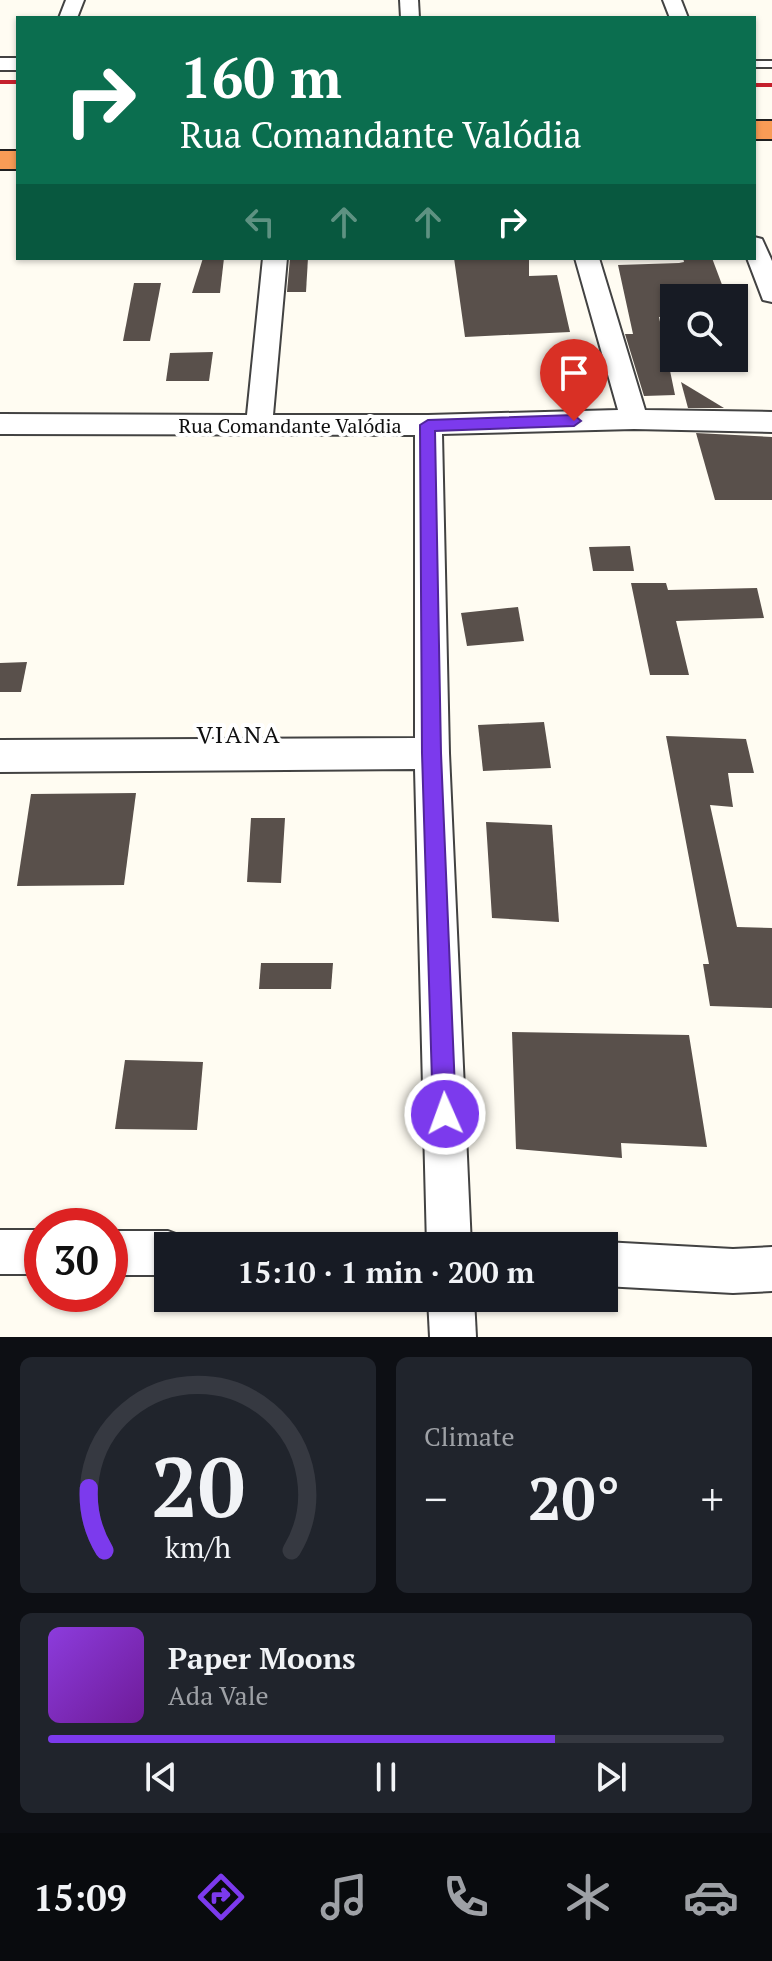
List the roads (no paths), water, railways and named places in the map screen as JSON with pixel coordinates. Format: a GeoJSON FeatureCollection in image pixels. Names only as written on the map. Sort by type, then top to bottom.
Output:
{"type":"FeatureCollection","features":[{"type":"Feature","properties":{"kind":"street"},"geometry":{"type":"LineString","coordinates":[[756,250],[772,294]]}},
{"type":"Feature","properties":{"kind":"street"},"geometry":{"type":"LineString","coordinates":[[259,426],[275,260]]}},
{"type":"Feature","properties":{"kind":"street"},"geometry":{"type":"LineString","coordinates":[[588,260],[634,419]]}},
{"type":"Feature","properties":{"kind":"street","name":"Rua Comandante Valódia"},"geometry":{"type":"LineString","coordinates":[[0,424],[428,425],[634,419],[772,422]]}},
{"type":"Feature","properties":{"kind":"street"},"geometry":{"type":"LineString","coordinates":[[428,425],[432,753],[449,1232]]}},
{"type":"Feature","properties":{"kind":"street"},"geometry":{"type":"LineString","coordinates":[[0,756],[432,753]]}},
{"type":"Feature","properties":{"kind":"street"},"geometry":{"type":"LineString","coordinates":[[0,1252],[24,1252]]}},
{"type":"Feature","properties":{"kind":"street"},"geometry":{"type":"LineString","coordinates":[[128,1253],[154,1253]]}},
{"type":"Feature","properties":{"kind":"street"},"geometry":{"type":"LineString","coordinates":[[618,1265],[733,1271],[772,1269]]}},
{"type":"Feature","properties":{"kind":"street"},"geometry":{"type":"LineString","coordinates":[[452,1312],[453,1337]]}},
{"type":"Feature","properties":{"kind":"railway"},"geometry":{"type":"LineString","coordinates":[[0,82],[16,82]]}},
{"type":"Feature","properties":{"kind":"railway"},"geometry":{"type":"LineString","coordinates":[[756,85],[772,85]]}},
{"type":"Feature","properties":{"kind":"district","name":"VIANA"},"geometry":{"type":"Point","coordinates":[239,734]}}]}
